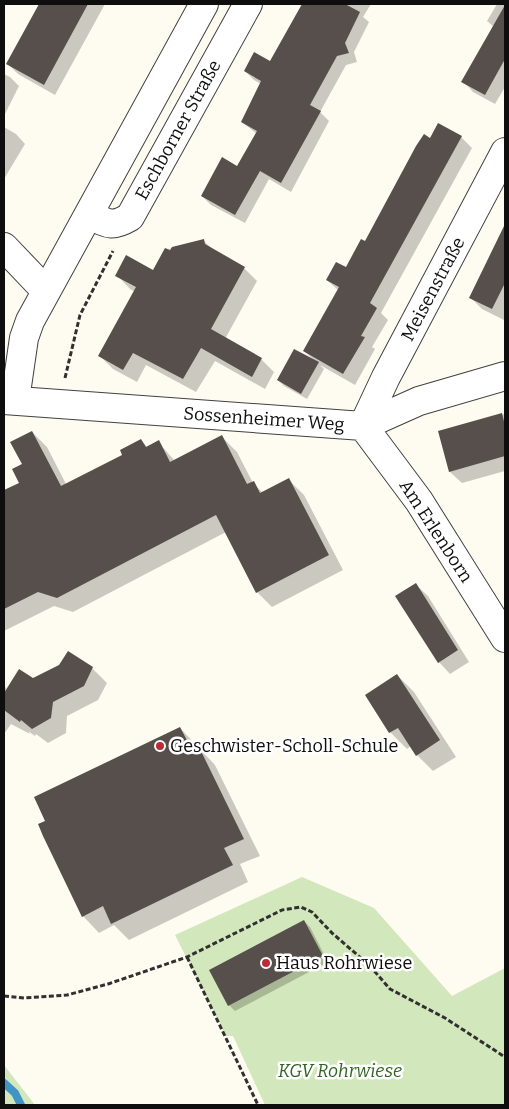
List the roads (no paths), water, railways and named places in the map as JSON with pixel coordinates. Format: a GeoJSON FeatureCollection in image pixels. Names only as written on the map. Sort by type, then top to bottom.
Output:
{"type":"FeatureCollection","features":[{"type":"Feature","properties":{"kind":"street","name":"Eschborner Straße"},"geometry":{"type":"LineString","coordinates":[[9,400],[24,338],[30,322],[204,4]]}},
{"type":"Feature","properties":{"kind":"street","name":"Eschborner Straße"},"geometry":{"type":"LineString","coordinates":[[89,214],[107,224],[118,224],[130,217],[248,4]]}},
{"type":"Feature","properties":{"kind":"street","name":"Meisenstraße"},"geometry":{"type":"LineString","coordinates":[[363,426],[505,152]]}},
{"type":"Feature","properties":{"kind":"street"},"geometry":{"type":"LineString","coordinates":[[4,247],[46,291]]}},
{"type":"Feature","properties":{"kind":"street","name":"Sossenheimer Weg"},"geometry":{"type":"LineString","coordinates":[[9,400],[363,426],[419,401],[505,376]]}},
{"type":"Feature","properties":{"kind":"street","name":"Am Erlenborn"},"geometry":{"type":"LineString","coordinates":[[363,426],[419,501],[505,638]]}},
{"type":"Feature","properties":{"kind":"waterway"},"geometry":{"type":"LineString","coordinates":[[4,1083],[15,1093],[21,1105]]}},
{"type":"Feature","properties":{"kind":"place","name":"Geschwister-Scholl-Schule"},"geometry":{"type":"Point","coordinates":[160,746]}},
{"type":"Feature","properties":{"kind":"place","name":"Haus Rohrwiese"},"geometry":{"type":"Point","coordinates":[266,963]}},
{"type":"Feature","properties":{"kind":"park label","name":"KGV Rohrwiese"},"geometry":{"type":"Point","coordinates":[340,1071]}}]}
